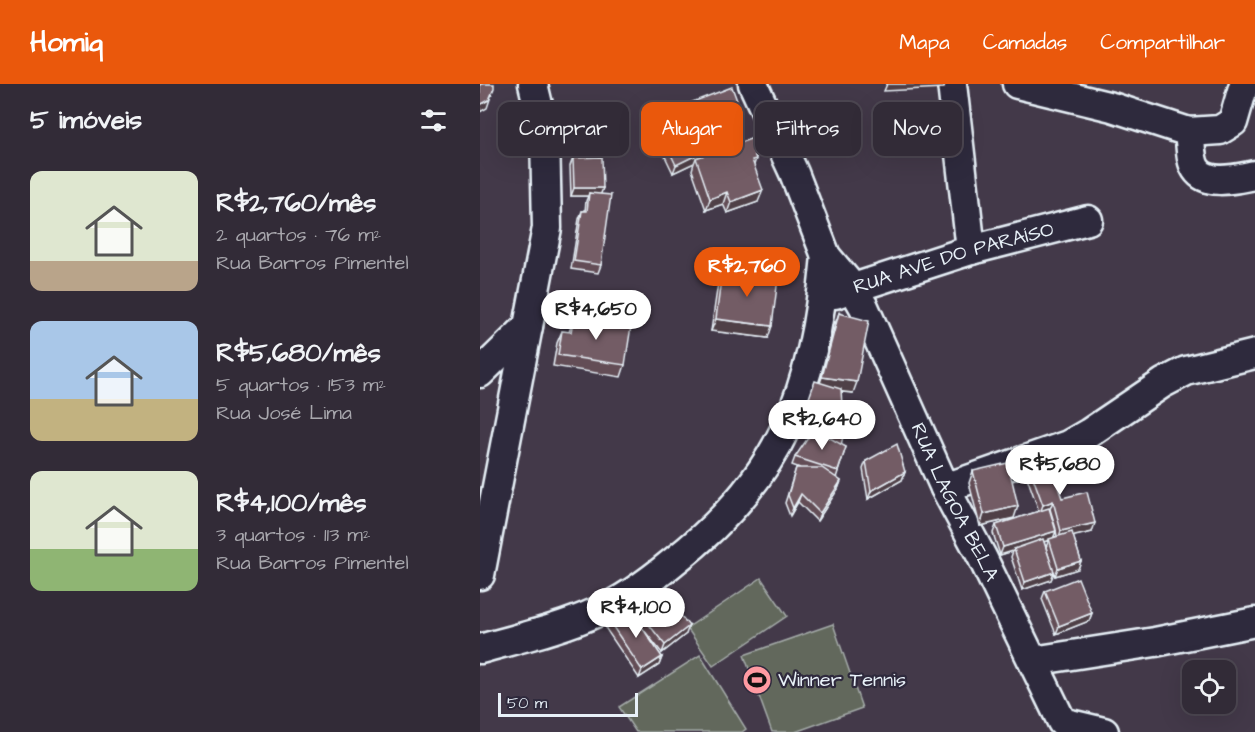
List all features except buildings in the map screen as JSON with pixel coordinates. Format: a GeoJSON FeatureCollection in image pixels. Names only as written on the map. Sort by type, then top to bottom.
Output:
{"type":"FeatureCollection","features":[{"type":"Feature","properties":{"kind":"street"},"geometry":{"type":"LineString","coordinates":[[480,575],[547,228],[544,134],[533,84]]}},
{"type":"Feature","properties":{"kind":"street","name":"RUA LAGOA BELA"},"geometry":{"type":"LineString","coordinates":[[753,84],[794,173],[826,256],[853,288],[875,330],[945,488],[1033,661],[1054,727],[1104,732]]}},
{"type":"Feature","properties":{"kind":"street"},"geometry":{"type":"LineString","coordinates":[[952,84],[971,250]]}},
{"type":"Feature","properties":{"kind":"street"},"geometry":{"type":"LineString","coordinates":[[1017,84],[1101,104],[1189,132],[1220,130],[1233,122],[1244,84]]}},
{"type":"Feature","properties":{"kind":"street"},"geometry":{"type":"LineString","coordinates":[[1189,132],[1193,162],[1197,171],[1206,177],[1220,180],[1255,175]]}},
{"type":"Feature","properties":{"kind":"street","name":"RUA AVE DO PARAÍSO"},"geometry":{"type":"LineString","coordinates":[[822,299],[971,250],[1088,220]]}},
{"type":"Feature","properties":{"kind":"street"},"geometry":{"type":"LineString","coordinates":[[480,649],[599,612],[645,585],[716,527],[747,492],[774,453],[797,405],[814,348],[826,256]]}},
{"type":"Feature","properties":{"kind":"street"},"geometry":{"type":"LineString","coordinates":[[480,373],[528,326]]}},
{"type":"Feature","properties":{"kind":"street"},"geometry":{"type":"LineString","coordinates":[[945,488],[1068,444],[1089,433],[1163,383],[1186,371],[1255,354]]}},
{"type":"Feature","properties":{"kind":"street"},"geometry":{"type":"LineString","coordinates":[[1033,661],[1155,642],[1255,622]]}},
{"type":"Feature","properties":{"kind":"green space"},"geometry":{"type":"Polygon","coordinates":[[[761,578],[787,616],[713,666],[687,628],[761,578]]]}},
{"type":"Feature","properties":{"kind":"green space"},"geometry":{"type":"Polygon","coordinates":[[[833,624],[862,708],[795,732],[772,732],[744,655],[833,624]]]}},
{"type":"Feature","properties":{"kind":"green space"},"geometry":{"type":"Polygon","coordinates":[[[700,655],[746,729],[742,732],[636,732],[619,707],[700,655]]]}},
{"type":"Feature","properties":{"kind":"place","name":"Winner Tennis"},"geometry":{"type":"Point","coordinates":[757,680]}}]}
